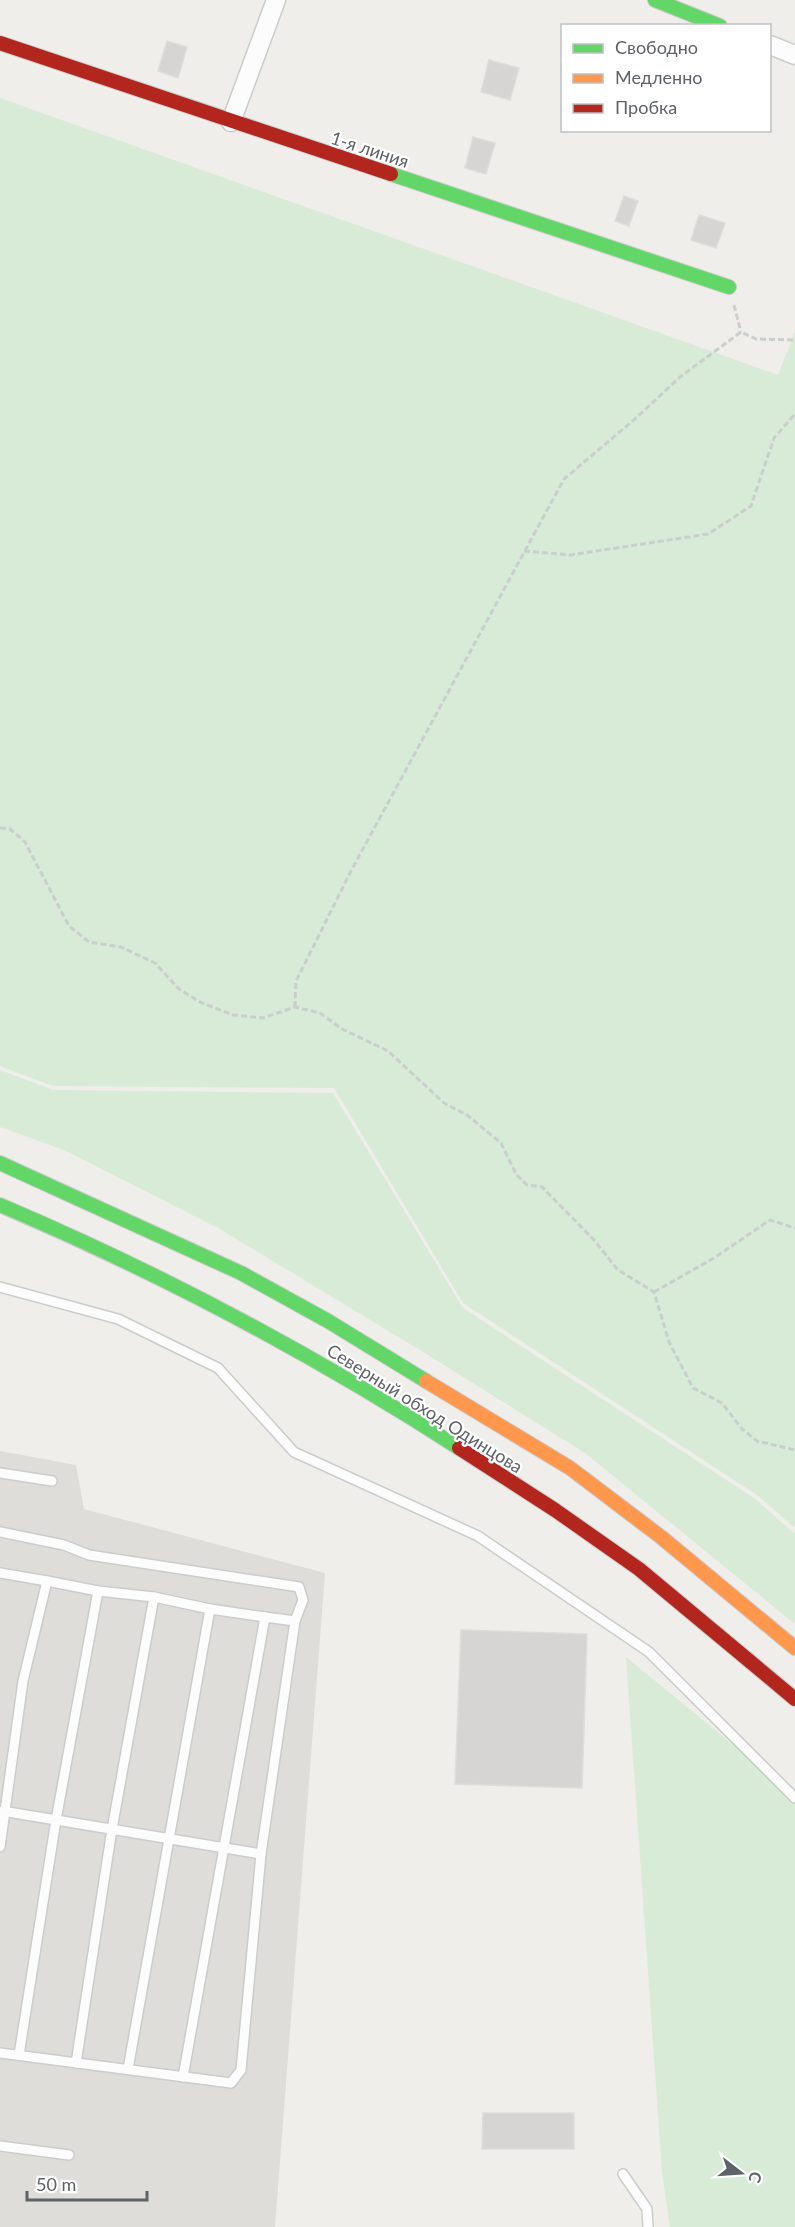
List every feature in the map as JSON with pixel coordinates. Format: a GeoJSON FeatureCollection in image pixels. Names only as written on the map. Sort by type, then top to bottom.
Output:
{"type":"FeatureCollection","features":[{"type":"Feature","properties":{"kind":"main road"},"geometry":{"type":"LineString","coordinates":[[655,0],[715,24]]}},
{"type":"Feature","properties":{"kind":"main road","name":"1-я линия"},"geometry":{"type":"LineString","coordinates":[[0,43],[729,287]]}},
{"type":"Feature","properties":{"kind":"main road","name":"Северный обход Одинцова"},"geometry":{"type":"LineString","coordinates":[[0,1162],[241,1273],[328,1321],[570,1468],[661,1537],[795,1648]]}},
{"type":"Feature","properties":{"kind":"main road","name":"Северный обход Одинцова"},"geometry":{"type":"LineString","coordinates":[[0,1205],[96,1246],[226,1310],[412,1418],[555,1510],[639,1569],[795,1699]]}},
{"type":"Feature","properties":{"kind":"street"},"geometry":{"type":"LineString","coordinates":[[231,122],[276,0]]}},
{"type":"Feature","properties":{"kind":"street"},"geometry":{"type":"LineString","coordinates":[[771,45],[795,55]]}},
{"type":"Feature","properties":{"kind":"lane"},"geometry":{"type":"LineString","coordinates":[[0,1287],[118,1319],[218,1368],[294,1452],[478,1536],[649,1652],[795,1798]]}},
{"type":"Feature","properties":{"kind":"lane"},"geometry":{"type":"LineString","coordinates":[[0,1473],[52,1481]]}},
{"type":"Feature","properties":{"kind":"lane"},"geometry":{"type":"LineString","coordinates":[[0,1532],[64,1545],[89,1555],[298,1587],[303,1600],[295,1621],[261,1854],[241,2070],[231,2083],[0,2053]]}},
{"type":"Feature","properties":{"kind":"lane"},"geometry":{"type":"LineString","coordinates":[[0,1573],[98,1591],[154,1597],[210,1609],[295,1621]]}},
{"type":"Feature","properties":{"kind":"lane"},"geometry":{"type":"LineString","coordinates":[[0,1846],[3,1811],[23,1681],[47,1581]]}},
{"type":"Feature","properties":{"kind":"lane"},"geometry":{"type":"LineString","coordinates":[[19,2055],[56,1820],[98,1591]]}},
{"type":"Feature","properties":{"kind":"lane"},"geometry":{"type":"LineString","coordinates":[[76,2063],[112,1829],[154,1597]]}},
{"type":"Feature","properties":{"kind":"lane"},"geometry":{"type":"LineString","coordinates":[[128,2069],[210,1609]]}},
{"type":"Feature","properties":{"kind":"lane"},"geometry":{"type":"LineString","coordinates":[[183,2077],[265,1617]]}},
{"type":"Feature","properties":{"kind":"lane"},"geometry":{"type":"LineString","coordinates":[[3,1811],[261,1854]]}},
{"type":"Feature","properties":{"kind":"lane"},"geometry":{"type":"LineString","coordinates":[[0,2146],[69,2155]]}},
{"type":"Feature","properties":{"kind":"lane"},"geometry":{"type":"LineString","coordinates":[[622,2174],[647,2209],[648,2227]]}},
{"type":"Feature","properties":{"kind":"path"},"geometry":{"type":"LineString","coordinates":[[729,287],[741,332]]}},
{"type":"Feature","properties":{"kind":"path"},"geometry":{"type":"LineString","coordinates":[[741,332],[756,339],[795,340]]}},
{"type":"Feature","properties":{"kind":"path"},"geometry":{"type":"LineString","coordinates":[[295,1007],[296,981],[337,900],[564,479],[635,419],[680,377],[741,332]]}},
{"type":"Feature","properties":{"kind":"path"},"geometry":{"type":"LineString","coordinates":[[524,551],[570,555],[708,534],[751,506],[774,438],[795,414]]}},
{"type":"Feature","properties":{"kind":"path"},"geometry":{"type":"LineString","coordinates":[[0,828],[10,829],[25,842],[69,926],[89,942],[121,947],[155,963],[179,989],[200,1002],[233,1015],[262,1018],[295,1007],[320,1013],[342,1029],[388,1052],[444,1103],[467,1115],[501,1143],[516,1174],[527,1185],[542,1187],[594,1240],[618,1270],[654,1292],[669,1342],[693,1388],[722,1403],[742,1429],[757,1441],[795,1450]]}},
{"type":"Feature","properties":{"kind":"path"},"geometry":{"type":"LineString","coordinates":[[654,1292],[714,1258],[770,1220],[795,1228]]}},
{"type":"Feature","properties":{"kind":"shaded area"},"geometry":{"type":"Polygon","coordinates":[[[0,1451],[76,1465],[84,1509],[325,1573],[275,2227],[0,2227],[0,1451]]]}},
{"type":"Feature","properties":{"kind":"green space"},"geometry":{"type":"Polygon","coordinates":[[[0,98],[778,375],[795,332],[795,1528],[757,1495],[463,1303],[334,1088],[53,1086],[0,1066],[0,98]]]}},
{"type":"Feature","properties":{"kind":"green space"},"geometry":{"type":"Polygon","coordinates":[[[0,1070],[53,1090],[333,1093],[463,1308],[754,1498],[795,1534],[795,1624],[585,1453],[218,1228],[64,1150],[0,1127],[0,1070]]]}},
{"type":"Feature","properties":{"kind":"green space"},"geometry":{"type":"Polygon","coordinates":[[[626,1657],[770,1775],[795,1802],[795,2227],[670,2227],[662,2172],[626,1657]]]}},
{"type":"Feature","properties":{"kind":"building"},"geometry":{"type":"Polygon","coordinates":[[[167,41],[187,47],[178,78],[158,71],[167,41]]]}},
{"type":"Feature","properties":{"kind":"building"},"geometry":{"type":"Polygon","coordinates":[[[489,60],[519,68],[510,100],[481,92],[489,60]]]}},
{"type":"Feature","properties":{"kind":"building"},"geometry":{"type":"Polygon","coordinates":[[[473,137],[495,143],[486,174],[465,168],[473,137]]]}},
{"type":"Feature","properties":{"kind":"building"},"geometry":{"type":"Polygon","coordinates":[[[624,196],[638,201],[629,226],[615,221],[624,196]]]}},
{"type":"Feature","properties":{"kind":"building"},"geometry":{"type":"Polygon","coordinates":[[[699,215],[725,223],[716,248],[691,240],[699,215]]]}},
{"type":"Feature","properties":{"kind":"building"},"geometry":{"type":"Polygon","coordinates":[[[461,1630],[587,1634],[582,1788],[455,1784],[461,1630]]]}},
{"type":"Feature","properties":{"kind":"building"},"geometry":{"type":"Polygon","coordinates":[[[483,2113],[574,2113],[574,2149],[482,2149],[483,2113]]]}},
{"type":"Feature","properties":{"kind":"traffic: fast"},"geometry":{"type":"LineString","coordinates":[[655,0],[715,24]]}},
{"type":"Feature","properties":{"kind":"traffic: fast"},"geometry":{"type":"LineString","coordinates":[[391,174],[729,287]]}},
{"type":"Feature","properties":{"kind":"traffic: fast"},"geometry":{"type":"LineString","coordinates":[[0,1163],[241,1273],[328,1321],[426,1381]]}},
{"type":"Feature","properties":{"kind":"traffic: fast"},"geometry":{"type":"LineString","coordinates":[[0,1205],[119,1258],[235,1317],[348,1380],[459,1448]]}},
{"type":"Feature","properties":{"kind":"traffic: slow"},"geometry":{"type":"LineString","coordinates":[[426,1381],[570,1468],[661,1537],[795,1648]]}},
{"type":"Feature","properties":{"kind":"traffic: jam"},"geometry":{"type":"LineString","coordinates":[[0,43],[391,174]]}},
{"type":"Feature","properties":{"kind":"traffic: jam"},"geometry":{"type":"LineString","coordinates":[[459,1448],[555,1510],[639,1569],[795,1699]]}}]}
